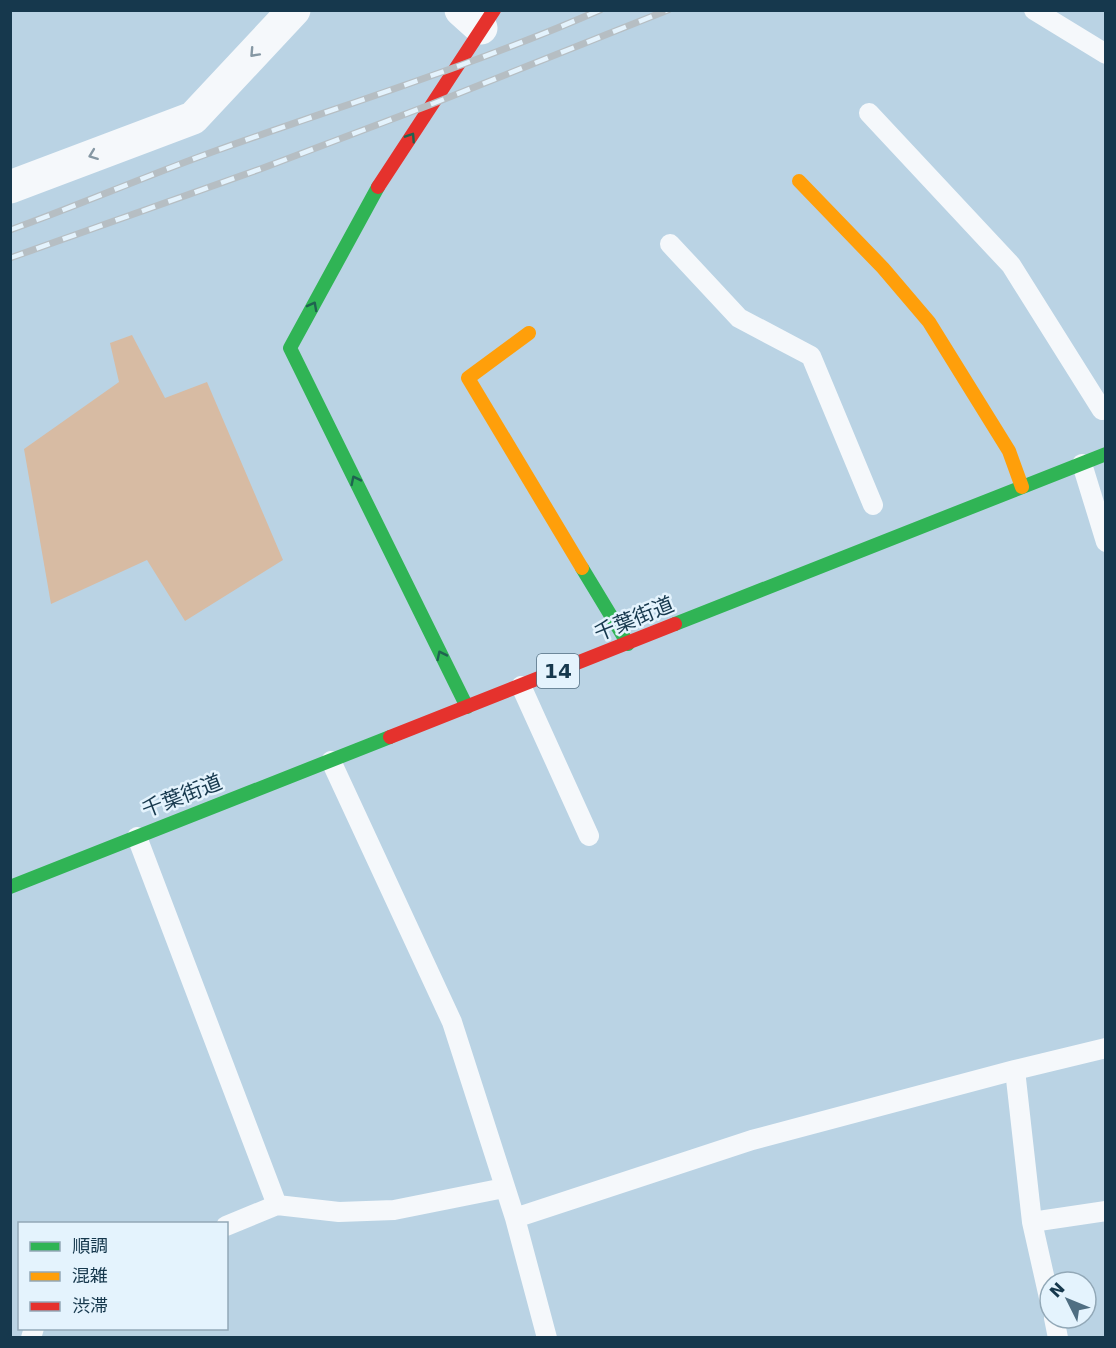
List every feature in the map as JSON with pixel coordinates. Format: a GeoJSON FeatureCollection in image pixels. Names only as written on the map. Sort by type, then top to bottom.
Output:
{"type":"FeatureCollection","features":[{"type":"Feature","properties":{"kind":"main road"},"geometry":{"type":"LineString","coordinates":[[467,707],[291,348],[374,193],[479,16]]}},
{"type":"Feature","properties":{"kind":"main road"},"geometry":{"type":"LineString","coordinates":[[799,181],[883,268],[929,322],[1008,451],[1022,488]]}},
{"type":"Feature","properties":{"kind":"main road"},"geometry":{"type":"LineString","coordinates":[[529,333],[468,378],[628,644]]}},
{"type":"Feature","properties":{"kind":"main road","name":"千葉街道"},"geometry":{"type":"LineString","coordinates":[[10,887],[1106,454]]}},
{"type":"Feature","properties":{"kind":"street"},"geometry":{"type":"LineString","coordinates":[[10,187],[193,117],[294,10]]}},
{"type":"Feature","properties":{"kind":"lane"},"geometry":{"type":"LineString","coordinates":[[1034,10],[1106,54]]}},
{"type":"Feature","properties":{"kind":"lane"},"geometry":{"type":"LineString","coordinates":[[868,113],[1011,265],[1102,410]]}},
{"type":"Feature","properties":{"kind":"lane"},"geometry":{"type":"LineString","coordinates":[[670,244],[739,318],[811,356],[873,505]]}},
{"type":"Feature","properties":{"kind":"lane"},"geometry":{"type":"LineString","coordinates":[[1082,464],[1106,542]]}},
{"type":"Feature","properties":{"kind":"lane"},"geometry":{"type":"LineString","coordinates":[[521,686],[589,836]]}},
{"type":"Feature","properties":{"kind":"lane"},"geometry":{"type":"LineString","coordinates":[[331,761],[452,1022],[515,1218],[547,1338]]}},
{"type":"Feature","properties":{"kind":"lane"},"geometry":{"type":"LineString","coordinates":[[137,837],[277,1205]]}},
{"type":"Feature","properties":{"kind":"lane"},"geometry":{"type":"LineString","coordinates":[[515,1218],[752,1140],[1106,1048]]}},
{"type":"Feature","properties":{"kind":"lane"},"geometry":{"type":"LineString","coordinates":[[1015,1070],[1032,1222],[1043,1270]]}},
{"type":"Feature","properties":{"kind":"lane"},"geometry":{"type":"LineString","coordinates":[[228,1225],[277,1205],[339,1212],[394,1210],[504,1188]]}},
{"type":"Feature","properties":{"kind":"lane"},"geometry":{"type":"LineString","coordinates":[[1032,1222],[1106,1211]]}},
{"type":"Feature","properties":{"kind":"shaded area"},"geometry":{"type":"Polygon","coordinates":[[[132,335],[165,398],[207,382],[283,560],[185,621],[147,560],[51,604],[24,449],[119,382],[110,343],[132,335]]]}},
{"type":"Feature","properties":{"kind":"railway"},"geometry":{"type":"LineString","coordinates":[[10,230],[215,151],[505,49],[600,10]]}},
{"type":"Feature","properties":{"kind":"railway"},"geometry":{"type":"LineString","coordinates":[[10,258],[263,168],[668,10]]}},
{"type":"Feature","properties":{"kind":"traffic: fast"},"geometry":{"type":"LineString","coordinates":[[378,187],[290,348],[467,707]]}},
{"type":"Feature","properties":{"kind":"traffic: fast"},"geometry":{"type":"LineString","coordinates":[[675,624],[1106,454]]}},
{"type":"Feature","properties":{"kind":"traffic: fast"},"geometry":{"type":"LineString","coordinates":[[582,568],[628,644]]}},
{"type":"Feature","properties":{"kind":"traffic: fast"},"geometry":{"type":"LineString","coordinates":[[10,887],[390,737]]}},
{"type":"Feature","properties":{"kind":"traffic: slow"},"geometry":{"type":"LineString","coordinates":[[799,181],[883,268],[929,322],[1009,451],[1022,487]]}},
{"type":"Feature","properties":{"kind":"traffic: slow"},"geometry":{"type":"LineString","coordinates":[[529,333],[468,378],[582,568]]}},
{"type":"Feature","properties":{"kind":"traffic: jam"},"geometry":{"type":"LineString","coordinates":[[378,187],[494,10]]}},
{"type":"Feature","properties":{"kind":"traffic: jam"},"geometry":{"type":"LineString","coordinates":[[390,737],[675,624]]}}]}
